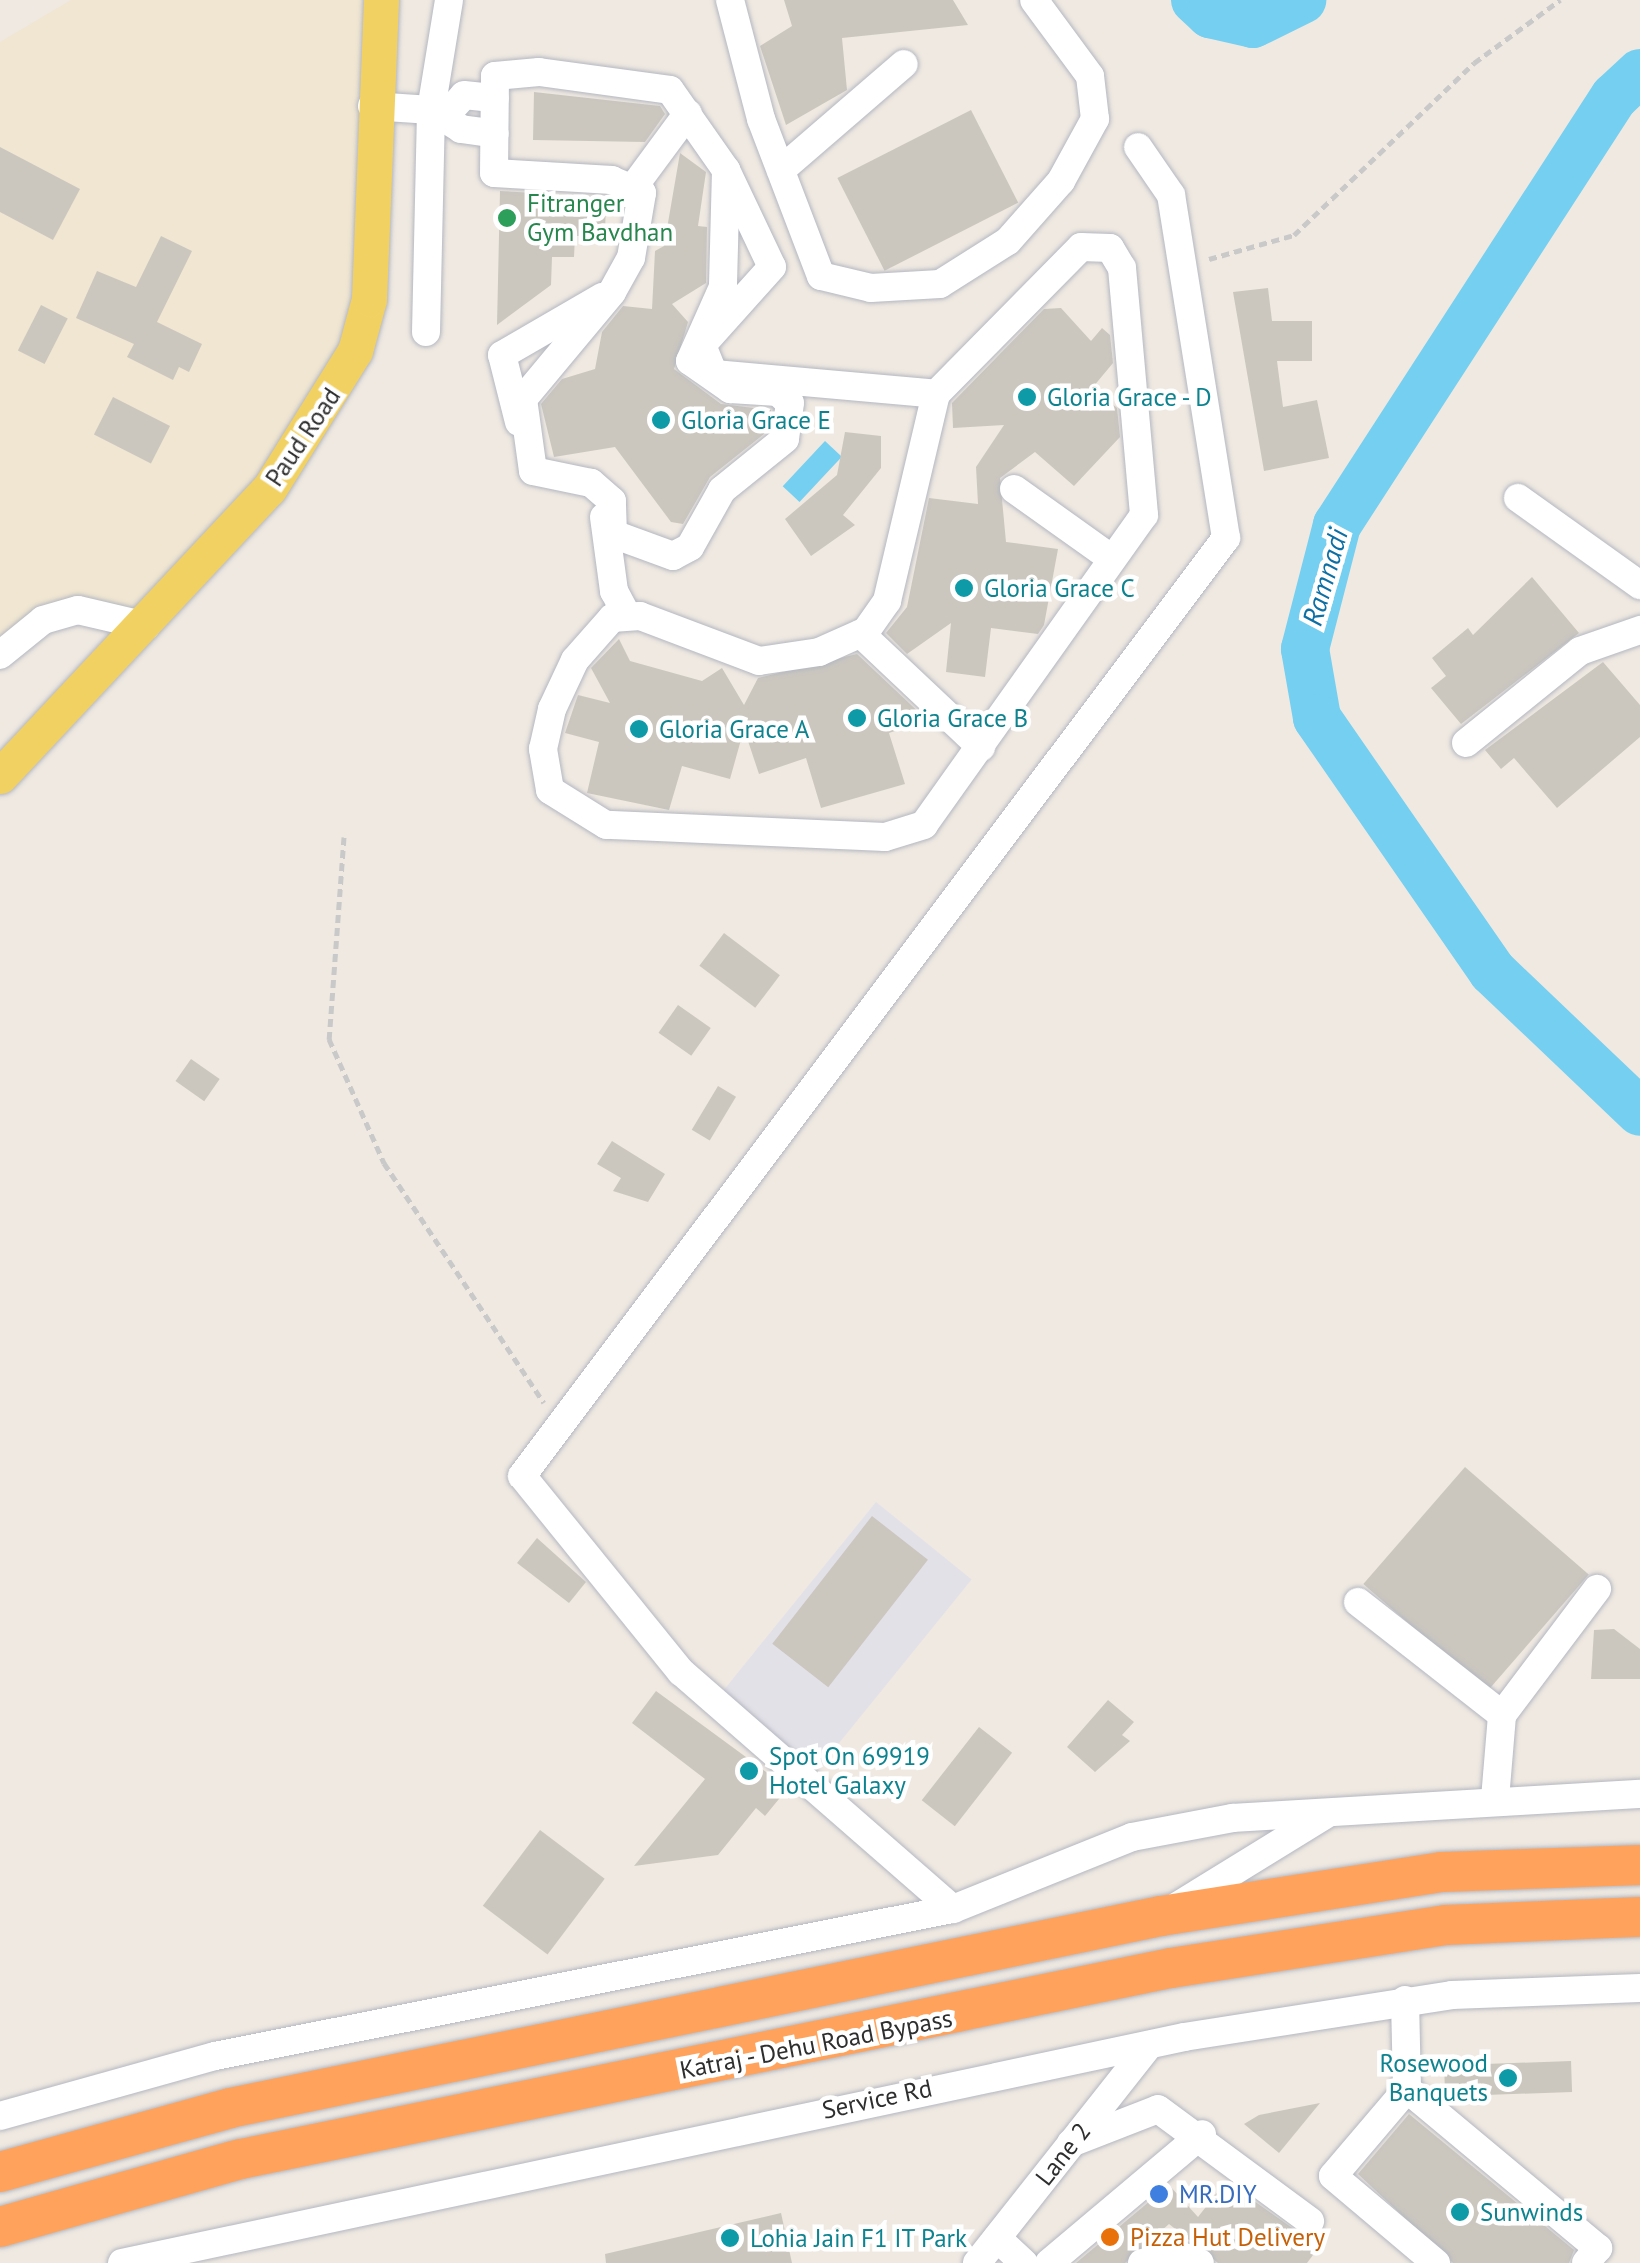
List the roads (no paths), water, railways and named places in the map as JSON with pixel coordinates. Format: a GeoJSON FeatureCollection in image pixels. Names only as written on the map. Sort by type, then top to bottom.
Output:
{"type":"FeatureCollection","features":[{"type":"Feature","properties":{"kind":"highway"},"geometry":{"type":"LineString","coordinates":[[0,2172],[230,2108],[1161,1916],[1442,1872],[1640,1865]]}},
{"type":"Feature","properties":{"kind":"highway","name":"Katraj - Dehu Road Bypass"},"geometry":{"type":"LineString","coordinates":[[0,2226],[241,2159],[1171,1968],[1446,1925],[1640,1917]]}},
{"type":"Feature","properties":{"kind":"main road","name":"Paud Road"},"geometry":{"type":"LineString","coordinates":[[0,776],[146,626],[269,489],[356,351],[369,300],[372,106],[381,0]]}},
{"type":"Feature","properties":{"kind":"street"},"geometry":{"type":"LineString","coordinates":[[426,332],[449,0]]}},
{"type":"Feature","properties":{"kind":"street"},"geometry":{"type":"LineString","coordinates":[[731,1],[781,170],[821,276],[871,288],[940,284],[1008,241],[1062,182],[1095,119],[1090,76],[1034,0]]}},
{"type":"Feature","properties":{"kind":"street"},"geometry":{"type":"LineString","coordinates":[[781,170],[904,64]]}},
{"type":"Feature","properties":{"kind":"street"},"geometry":{"type":"LineString","coordinates":[[635,185],[503,177],[494,173],[495,76],[539,72],[654,84],[688,114],[726,170],[772,267],[702,345],[714,374],[936,394]]}},
{"type":"Feature","properties":{"kind":"street"},"geometry":{"type":"LineString","coordinates":[[439,112],[464,96],[495,98]]}},
{"type":"Feature","properties":{"kind":"street"},"geometry":{"type":"LineString","coordinates":[[372,106],[439,112],[461,130],[495,134]]}},
{"type":"Feature","properties":{"kind":"street"},"geometry":{"type":"LineString","coordinates":[[688,114],[635,185],[635,240],[612,292],[523,399],[533,471],[591,483],[612,501],[613,534],[673,556],[690,547],[722,490],[772,457],[789,420],[778,392],[730,389],[690,361],[724,287],[726,170]]}},
{"type":"Feature","properties":{"kind":"street"},"geometry":{"type":"LineString","coordinates":[[952,1909],[681,1672],[522,1476],[1226,538],[1171,194],[1138,147]]}},
{"type":"Feature","properties":{"kind":"street"},"geometry":{"type":"LineString","coordinates":[[612,292],[508,348],[501,367],[528,474],[550,486],[584,486],[604,505],[614,591],[626,614],[758,661],[805,656],[860,634],[888,601],[936,394],[1082,247],[1110,248],[1122,268],[1145,502],[1112,559],[924,825],[885,837],[589,820],[550,790],[543,750],[575,660],[626,614]]}},
{"type":"Feature","properties":{"kind":"street"},"geometry":{"type":"LineString","coordinates":[[1014,490],[1112,559]]}},
{"type":"Feature","properties":{"kind":"street"},"geometry":{"type":"LineString","coordinates":[[1518,498],[1640,585]]}},
{"type":"Feature","properties":{"kind":"street"},"geometry":{"type":"LineString","coordinates":[[0,654],[42,620],[78,610],[146,626]]}},
{"type":"Feature","properties":{"kind":"street"},"geometry":{"type":"LineString","coordinates":[[1466,743],[1580,650],[1640,630]]}},
{"type":"Feature","properties":{"kind":"street"},"geometry":{"type":"LineString","coordinates":[[860,634],[981,747]]}},
{"type":"Feature","properties":{"kind":"street"},"geometry":{"type":"LineString","coordinates":[[1495,1799],[1502,1715],[1597,1589]]}},
{"type":"Feature","properties":{"kind":"street"},"geometry":{"type":"LineString","coordinates":[[1358,1602],[1502,1715]]}},
{"type":"Feature","properties":{"kind":"street"},"geometry":{"type":"LineString","coordinates":[[0,2116],[215,2056],[952,1909],[1132,1837],[1330,1812],[1495,1799],[1640,1794]]}},
{"type":"Feature","properties":{"kind":"street"},"geometry":{"type":"LineString","coordinates":[[1161,1916],[1330,1812]]}},
{"type":"Feature","properties":{"kind":"street","name":"Service Rd"},"geometry":{"type":"LineString","coordinates":[[122,2263],[1148,2044],[1405,2000],[1640,1988]]}},
{"type":"Feature","properties":{"kind":"street"},"geometry":{"type":"LineString","coordinates":[[1405,2000],[1407,2088],[1333,2176],[1436,2263]]}},
{"type":"Feature","properties":{"kind":"street","name":"Lane 2"},"geometry":{"type":"LineString","coordinates":[[977,2263],[1148,2044]]}},
{"type":"Feature","properties":{"kind":"street"},"geometry":{"type":"LineString","coordinates":[[1407,2088],[1598,2248],[1586,2263]]}},
{"type":"Feature","properties":{"kind":"street"},"geometry":{"type":"LineString","coordinates":[[1071,2143],[1158,2109],[1202,2134],[1310,2221]]}},
{"type":"Feature","properties":{"kind":"street"},"geometry":{"type":"LineString","coordinates":[[1050,2263],[1202,2134]]}},
{"type":"Feature","properties":{"kind":"street"},"geometry":{"type":"LineString","coordinates":[[996,2238],[1024,2263]]}},
{"type":"Feature","properties":{"kind":"street"},"geometry":{"type":"LineString","coordinates":[[1142,2263],[1181,2256],[1200,2263]]}},
{"type":"Feature","properties":{"kind":"water"},"geometry":{"type":"Polygon","coordinates":[[[825,441],[842,457],[800,502],[783,486],[825,441]]]}},
{"type":"Feature","properties":{"kind":"waterway","name":"Ramnadi"},"geometry":{"type":"LineString","coordinates":[[1195,0],[1210,14],[1253,24],[1302,0]]}},
{"type":"Feature","properties":{"kind":"waterway","name":"Ramnadi"},"geometry":{"type":"LineString","coordinates":[[1640,73],[1614,97],[1337,525],[1305,649],[1317,718],[1492,971],[1640,1112]]}},
{"type":"Feature","properties":{"kind":"place","name":"Fitranger Gym Bavdhan"},"geometry":{"type":"Point","coordinates":[507,218]}},
{"type":"Feature","properties":{"kind":"place","name":"Gloria Grace - D"},"geometry":{"type":"Point","coordinates":[1027,397]}},
{"type":"Feature","properties":{"kind":"place","name":"Gloria Grace E"},"geometry":{"type":"Point","coordinates":[661,420]}},
{"type":"Feature","properties":{"kind":"place","name":"Gloria Grace C"},"geometry":{"type":"Point","coordinates":[964,588]}},
{"type":"Feature","properties":{"kind":"place","name":"Gloria Grace B"},"geometry":{"type":"Point","coordinates":[857,718]}},
{"type":"Feature","properties":{"kind":"place","name":"Gloria Grace A"},"geometry":{"type":"Point","coordinates":[639,729]}},
{"type":"Feature","properties":{"kind":"place","name":"Spot On 69919 Hotel Galaxy"},"geometry":{"type":"Point","coordinates":[749,1771]}},
{"type":"Feature","properties":{"kind":"place","name":"Rosewood Banquets"},"geometry":{"type":"Point","coordinates":[1508,2078]}},
{"type":"Feature","properties":{"kind":"place","name":"MR.DIY"},"geometry":{"type":"Point","coordinates":[1159,2194]}},
{"type":"Feature","properties":{"kind":"place","name":"Sunwinds"},"geometry":{"type":"Point","coordinates":[1460,2212]}},
{"type":"Feature","properties":{"kind":"place","name":"Pizza Hut Delivery"},"geometry":{"type":"Point","coordinates":[1110,2237]}},
{"type":"Feature","properties":{"kind":"place","name":"Lohia Jain F1 IT Park"},"geometry":{"type":"Point","coordinates":[730,2238]}}]}
